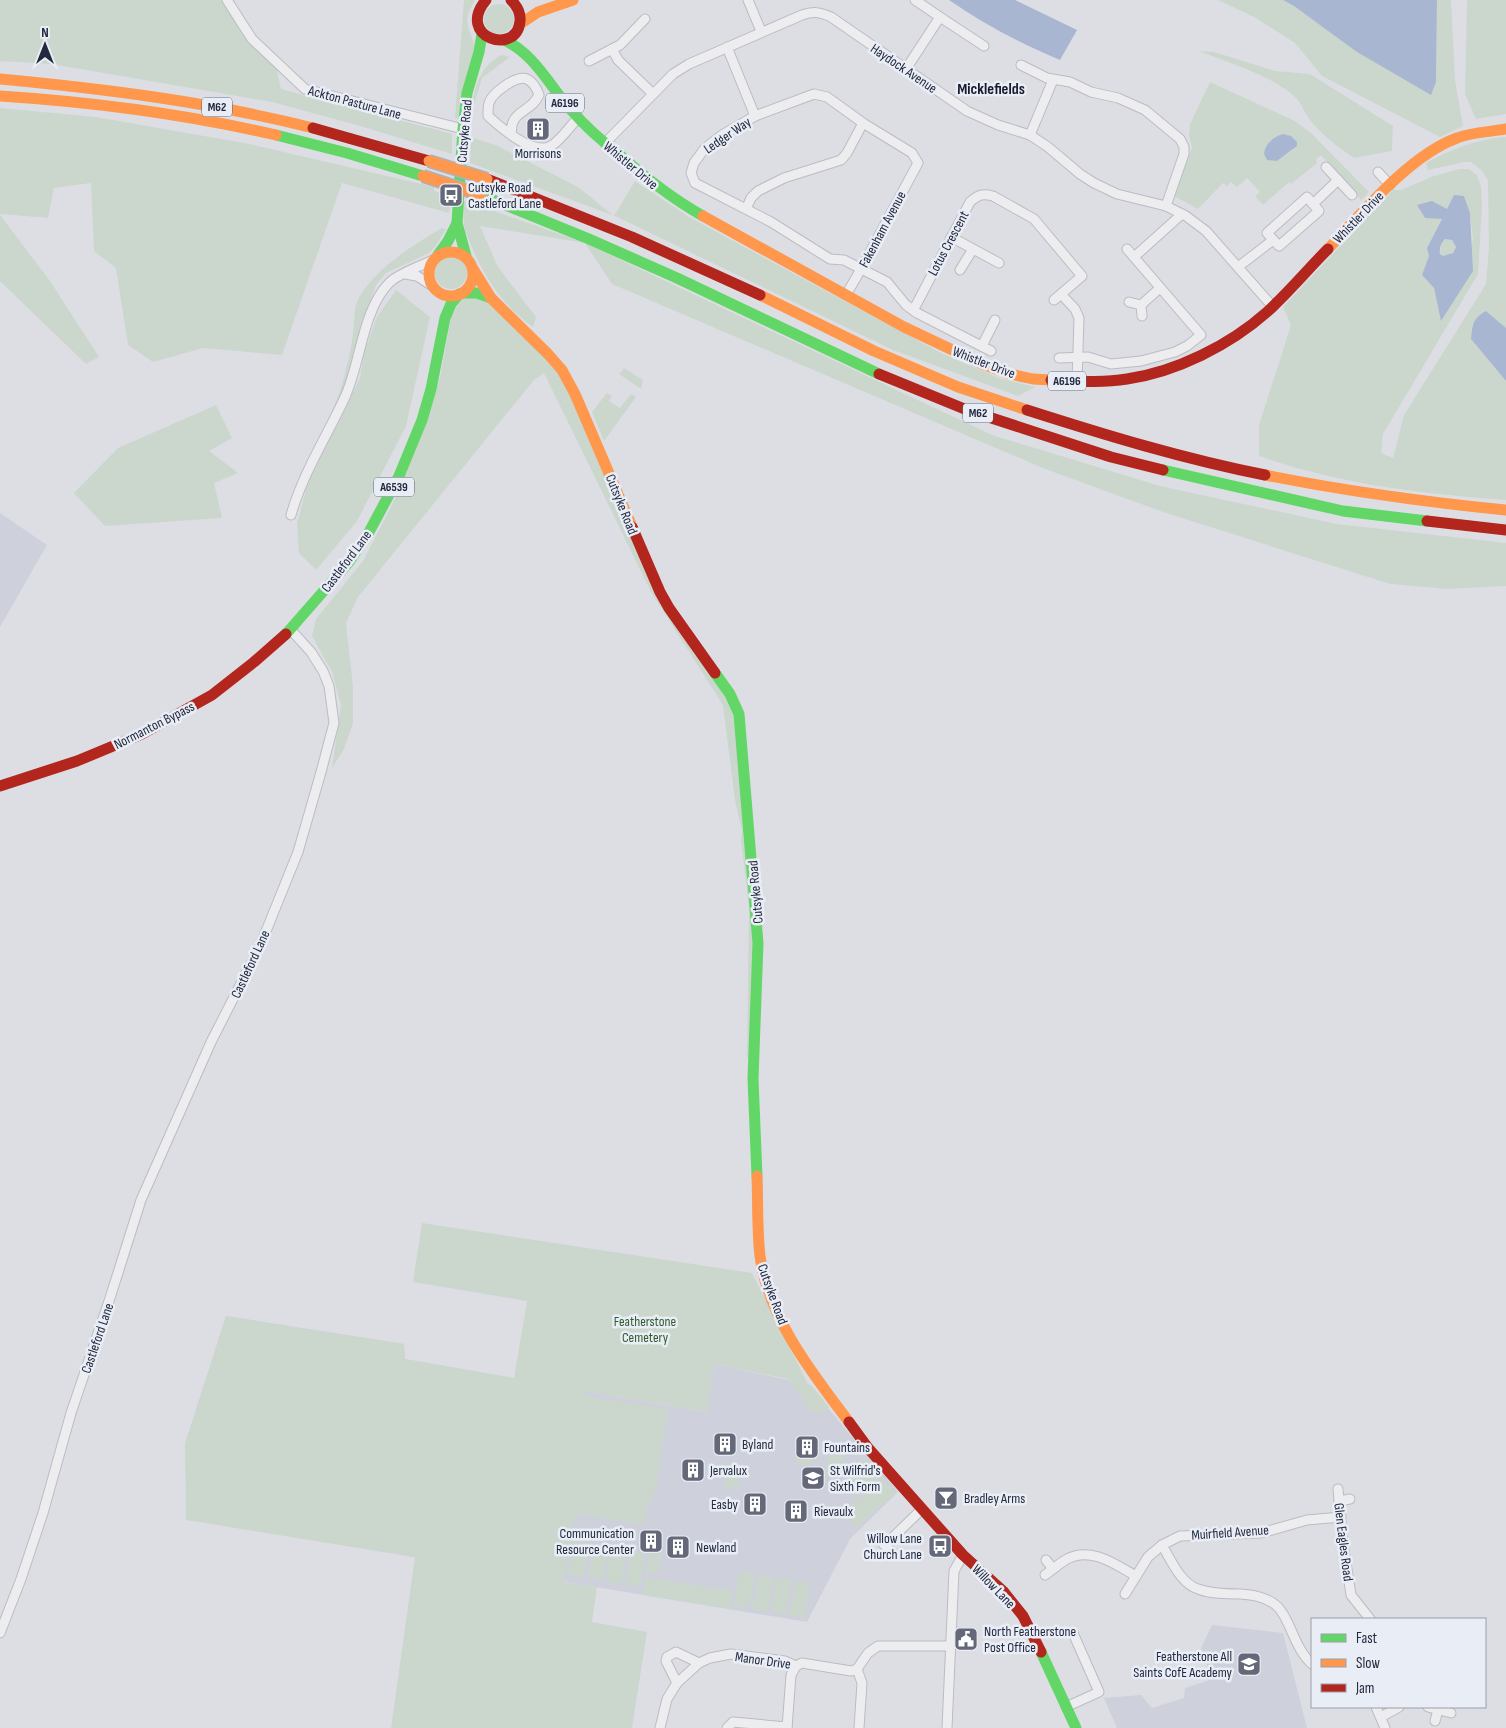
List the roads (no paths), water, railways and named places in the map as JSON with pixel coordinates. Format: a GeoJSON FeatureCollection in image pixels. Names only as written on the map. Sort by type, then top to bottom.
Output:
{"type":"FeatureCollection","features":[{"type":"Feature","properties":{"kind":"main road"},"geometry":{"type":"LineString","coordinates":[[513,2],[550,6],[573,0]]}},
{"type":"Feature","properties":{"kind":"main road","name":"Cutsyke Road"},"geometry":{"type":"LineString","coordinates":[[466,256],[457,223],[463,128],[467,93],[479,52],[482,34],[476,18],[480,6],[485,1]]}},
{"type":"Feature","properties":{"kind":"main road","name":"Whistler Drive"},"geometry":{"type":"LineString","coordinates":[[513,2],[519,10],[519,26],[530,58]]}},
{"type":"Feature","properties":{"kind":"main road","name":"Cutsyke Road"},"geometry":{"type":"LineString","coordinates":[[474,70],[489,49],[512,36],[527,18],[550,6]]}},
{"type":"Feature","properties":{"kind":"main road","name":"Whistler Drive"},"geometry":{"type":"LineString","coordinates":[[482,34],[494,40],[502,40],[515,45],[530,58],[578,118],[605,143],[678,201],[916,333],[982,364],[1010,374],[1033,379],[1103,381],[1128,378],[1160,371],[1216,348],[1237,335],[1273,306],[1390,185],[1412,165],[1446,142],[1468,135],[1506,129]]}},
{"type":"Feature","properties":{"kind":"main road","name":"M62"},"geometry":{"type":"LineString","coordinates":[[0,78],[116,91],[237,111],[340,135],[518,190],[632,237],[791,309],[882,355],[958,387],[1043,415],[1118,438],[1241,471],[1332,488],[1433,503],[1506,510]]}},
{"type":"Feature","properties":{"kind":"main road","name":"M62"},"geometry":{"type":"LineString","coordinates":[[0,96],[109,106],[197,120],[275,135],[348,153],[481,195],[668,274],[870,371],[968,410],[1037,433],[1111,457],[1177,474],[1344,511],[1506,530]]}},
{"type":"Feature","properties":{"kind":"main road","name":"Cutsyke Road"},"geometry":{"type":"LineString","coordinates":[[435,257],[448,241],[457,223]]}},
{"type":"Feature","properties":{"kind":"main road"},"geometry":{"type":"LineString","coordinates":[[461,294],[472,282],[473,269],[466,256],[452,251],[435,257],[428,273],[433,288],[447,296],[461,294],[472,292],[491,298]]}},
{"type":"Feature","properties":{"kind":"main road","name":"Cutsyke Road"},"geometry":{"type":"LineString","coordinates":[[473,269],[491,298],[562,370],[579,402],[660,592],[669,608],[734,700],[739,714],[741,729],[758,943],[753,1079],[755,1167],[762,1267],[770,1294],[795,1347],[868,1448],[922,1508]]}},
{"type":"Feature","properties":{"kind":"main road","name":"Castleford Lane"},"geometry":{"type":"LineString","coordinates":[[433,288],[445,318]]}},
{"type":"Feature","properties":{"kind":"main road","name":"Castleford Lane"},"geometry":{"type":"LineString","coordinates":[[290,630],[349,562],[368,534],[399,476],[422,420],[431,389],[445,318],[452,304],[461,294]]}},
{"type":"Feature","properties":{"kind":"main road","name":"Normanton Bypass"},"geometry":{"type":"LineString","coordinates":[[0,786],[77,761],[142,734],[212,695],[254,662],[290,630]]}},
{"type":"Feature","properties":{"kind":"main road","name":"Willow Lane"},"geometry":{"type":"LineString","coordinates":[[922,1508],[963,1555],[993,1580],[1023,1616],[1035,1638],[1074,1727]]}},
{"type":"Feature","properties":{"kind":"street","name":"Ackton Pasture Lane"},"geometry":{"type":"LineString","coordinates":[[227,0],[252,39],[305,90],[463,128]]}},
{"type":"Feature","properties":{"kind":"street"},"geometry":{"type":"LineString","coordinates":[[748,0],[761,32]]}},
{"type":"Feature","properties":{"kind":"street"},"geometry":{"type":"LineString","coordinates":[[915,0],[984,46]]}},
{"type":"Feature","properties":{"kind":"street","name":"Haydock Avenue"},"geometry":{"type":"LineString","coordinates":[[605,143],[673,74],[689,64],[761,32],[811,12],[819,12],[831,17],[967,111],[990,122],[1030,135],[1094,183],[1117,194],[1166,206],[1182,214],[1206,231],[1273,306]]}},
{"type":"Feature","properties":{"kind":"street"},"geometry":{"type":"LineString","coordinates":[[906,69],[940,17]]}},
{"type":"Feature","properties":{"kind":"street"},"geometry":{"type":"LineString","coordinates":[[589,61],[627,39],[645,19]]}},
{"type":"Feature","properties":{"kind":"street"},"geometry":{"type":"LineString","coordinates":[[727,46],[754,116]]}},
{"type":"Feature","properties":{"kind":"street"},"geometry":{"type":"LineString","coordinates":[[612,49],[618,60],[653,94]]}},
{"type":"Feature","properties":{"kind":"street"},"geometry":{"type":"LineString","coordinates":[[1021,66],[1052,80],[1070,82],[1091,92],[1132,103],[1145,110],[1180,139],[1184,147],[1184,154],[1166,206]]}},
{"type":"Feature","properties":{"kind":"street"},"geometry":{"type":"LineString","coordinates":[[511,135],[511,124],[516,117],[535,104],[539,95],[536,88],[527,80],[518,79],[494,94],[489,103],[488,116],[498,125],[511,135],[520,141],[540,148],[551,146],[578,118]]}},
{"type":"Feature","properties":{"kind":"street"},"geometry":{"type":"LineString","coordinates":[[1030,135],[1052,80]]}},
{"type":"Feature","properties":{"kind":"street","name":"Ledger Way"},"geometry":{"type":"LineString","coordinates":[[918,163],[912,153],[863,124],[827,97],[810,94],[754,116],[722,135],[705,148],[694,163],[691,173],[695,183],[771,222],[830,259],[844,260],[890,285],[906,305],[917,313],[991,351]]}},
{"type":"Feature","properties":{"kind":"street"},"geometry":{"type":"LineString","coordinates":[[746,209],[751,198],[758,191],[784,178],[841,160],[848,153],[863,124]]}},
{"type":"Feature","properties":{"kind":"street","name":"Fakenham Avenue"},"geometry":{"type":"LineString","coordinates":[[846,295],[918,163]]}},
{"type":"Feature","properties":{"kind":"street"},"geometry":{"type":"LineString","coordinates":[[1326,167],[1352,195]]}},
{"type":"Feature","properties":{"kind":"street"},"geometry":{"type":"LineString","coordinates":[[1378,172],[1390,185]]}},
{"type":"Feature","properties":{"kind":"street"},"geometry":{"type":"LineString","coordinates":[[1313,204],[1338,180]]}},
{"type":"Feature","properties":{"kind":"street","name":"Lotus Crescent"},"geometry":{"type":"LineString","coordinates":[[914,309],[970,202],[978,196],[985,194],[992,196],[1034,219],[1082,276],[1057,296],[1075,309],[1079,318],[1077,357]]}},
{"type":"Feature","properties":{"kind":"street"},"geometry":{"type":"LineString","coordinates":[[1307,197],[1313,204],[1319,211],[1279,246],[1267,233],[1307,197]]}},
{"type":"Feature","properties":{"kind":"street"},"geometry":{"type":"LineString","coordinates":[[1134,257],[1182,214]]}},
{"type":"Feature","properties":{"kind":"street"},"geometry":{"type":"LineString","coordinates":[[952,237],[999,263]]}},
{"type":"Feature","properties":{"kind":"street"},"geometry":{"type":"LineString","coordinates":[[1238,268],[1273,240]]}},
{"type":"Feature","properties":{"kind":"street"},"geometry":{"type":"LineString","coordinates":[[960,270],[973,249]]}},
{"type":"Feature","properties":{"kind":"street"},"geometry":{"type":"LineString","coordinates":[[1059,358],[1094,358],[1110,364],[1150,359],[1187,346],[1201,335],[1127,249]]}},
{"type":"Feature","properties":{"kind":"street"},"geometry":{"type":"LineString","coordinates":[[291,515],[313,458],[352,379],[368,320],[379,296],[388,283],[396,276],[405,274],[435,257]]}},
{"type":"Feature","properties":{"kind":"street"},"geometry":{"type":"LineString","coordinates":[[405,274],[417,276],[433,288]]}},
{"type":"Feature","properties":{"kind":"street"},"geometry":{"type":"LineString","coordinates":[[1141,305],[1160,288]]}},
{"type":"Feature","properties":{"kind":"street"},"geometry":{"type":"LineString","coordinates":[[1129,302],[1141,305]]}},
{"type":"Feature","properties":{"kind":"street"},"geometry":{"type":"LineString","coordinates":[[1141,305],[1142,316]]}},
{"type":"Feature","properties":{"kind":"street"},"geometry":{"type":"LineString","coordinates":[[982,346],[995,320]]}},
{"type":"Feature","properties":{"kind":"street"},"geometry":{"type":"LineString","coordinates":[[1076,381],[1077,357]]}},
{"type":"Feature","properties":{"kind":"street","name":"Castleford Lane"},"geometry":{"type":"LineString","coordinates":[[0,1633],[43,1514],[71,1413],[141,1200],[211,1042],[260,946],[298,852],[334,723],[329,686],[323,671],[311,652],[290,630]]}},
{"type":"Feature","properties":{"kind":"street","name":"Glen Eagles Road"},"geometry":{"type":"LineString","coordinates":[[1338,1489],[1351,1595],[1369,1618]]}},
{"type":"Feature","properties":{"kind":"street"},"geometry":{"type":"LineString","coordinates":[[1339,1501],[1350,1500]]}},
{"type":"Feature","properties":{"kind":"street"},"geometry":{"type":"LineString","coordinates":[[885,1545],[922,1508]]}},
{"type":"Feature","properties":{"kind":"street","name":"Muirfield Avenue"},"geometry":{"type":"LineString","coordinates":[[1125,1594],[1148,1557],[1162,1545],[1172,1540],[1187,1535],[1261,1533],[1307,1520],[1341,1517]]}},
{"type":"Feature","properties":{"kind":"street"},"geometry":{"type":"LineString","coordinates":[[1162,1545],[1184,1579],[1197,1589],[1222,1594],[1254,1595],[1274,1603],[1286,1620],[1299,1648],[1311,1663]]}},
{"type":"Feature","properties":{"kind":"street"},"geometry":{"type":"LineString","coordinates":[[1046,1560],[1049,1572],[1068,1558],[1088,1554],[1105,1559],[1136,1576]]}},
{"type":"Feature","properties":{"kind":"street"},"geometry":{"type":"LineString","coordinates":[[947,1728],[954,1571],[963,1555]]}},
{"type":"Feature","properties":{"kind":"street"},"geometry":{"type":"LineString","coordinates":[[1066,1706],[1099,1692],[1073,1633]]}},
{"type":"Feature","properties":{"kind":"street"},"geometry":{"type":"LineString","coordinates":[[859,1728],[862,1683],[857,1668],[868,1653],[878,1646],[951,1646]]}},
{"type":"Feature","properties":{"kind":"street"},"geometry":{"type":"LineString","coordinates":[[677,1683],[666,1661],[667,1658],[676,1652],[699,1663]]}},
{"type":"Feature","properties":{"kind":"street","name":"Manor Drive"},"geometry":{"type":"LineString","coordinates":[[660,1728],[667,1699],[677,1683],[699,1663],[710,1658],[731,1654],[785,1661],[796,1666],[802,1663],[850,1671],[857,1668]]}},
{"type":"Feature","properties":{"kind":"street"},"geometry":{"type":"LineString","coordinates":[[727,1728],[733,1722],[787,1727],[791,1675],[796,1666]]}},
{"type":"Feature","properties":{"kind":"street"},"geometry":{"type":"LineString","coordinates":[[1376,1708],[1385,1728]]}},
{"type":"Feature","properties":{"kind":"street"},"geometry":{"type":"LineString","coordinates":[[1381,1717],[1397,1708]]}},
{"type":"Feature","properties":{"kind":"street"},"geometry":{"type":"LineString","coordinates":[[1431,1708],[1451,1713]]}},
{"type":"Feature","properties":{"kind":"street"},"geometry":{"type":"LineString","coordinates":[[1435,1720],[1438,1710]]}},
{"type":"Feature","properties":{"kind":"water"},"geometry":{"type":"Polygon","coordinates":[[[949,0],[1015,0],[1077,30],[1060,60],[1003,33],[949,0]]]}},
{"type":"Feature","properties":{"kind":"water"},"geometry":{"type":"Polygon","coordinates":[[[1283,0],[1437,0],[1436,82],[1431,95],[1357,52],[1283,0]]]}},
{"type":"Feature","properties":{"kind":"water"},"geometry":{"type":"Polygon","coordinates":[[[1283,134],[1291,136],[1297,142],[1297,146],[1277,161],[1267,160],[1264,154],[1268,144],[1283,134]]]}},
{"type":"Feature","properties":{"kind":"water"},"geometry":{"type":"Polygon","coordinates":[[[1454,195],[1464,196],[1470,213],[1473,271],[1441,321],[1434,288],[1422,275],[1429,256],[1427,248],[1442,219],[1425,218],[1417,205],[1432,201],[1447,209],[1454,195]],[[1445,239],[1441,244],[1440,254],[1443,256],[1453,253],[1456,247],[1452,240],[1445,239]]]}},
{"type":"Feature","properties":{"kind":"water"},"geometry":{"type":"Polygon","coordinates":[[[1486,311],[1506,328],[1506,381],[1471,339],[1474,322],[1478,316],[1486,311]]]}},
{"type":"Feature","properties":{"kind":"place","name":"Morrisons"},"geometry":{"type":"Point","coordinates":[538,129]}},
{"type":"Feature","properties":{"kind":"place","name":"Cutsyke Road Castleford Lane"},"geometry":{"type":"Point","coordinates":[451,195]}},
{"type":"Feature","properties":{"kind":"place","name":"Byland"},"geometry":{"type":"Point","coordinates":[725,1444]}},
{"type":"Feature","properties":{"kind":"place","name":"Fountains"},"geometry":{"type":"Point","coordinates":[807,1447]}},
{"type":"Feature","properties":{"kind":"place","name":"Jervalux"},"geometry":{"type":"Point","coordinates":[693,1470]}},
{"type":"Feature","properties":{"kind":"place","name":"St Wilfrid's Sixth Form"},"geometry":{"type":"Point","coordinates":[813,1478]}},
{"type":"Feature","properties":{"kind":"place","name":"Bradley Arms"},"geometry":{"type":"Point","coordinates":[946,1498]}},
{"type":"Feature","properties":{"kind":"place","name":"Easby"},"geometry":{"type":"Point","coordinates":[755,1504]}},
{"type":"Feature","properties":{"kind":"place","name":"Rievaulx"},"geometry":{"type":"Point","coordinates":[796,1511]}},
{"type":"Feature","properties":{"kind":"place","name":"Communication Resource Center"},"geometry":{"type":"Point","coordinates":[651,1541]}},
{"type":"Feature","properties":{"kind":"place","name":"Willow Lane Church Lane"},"geometry":{"type":"Point","coordinates":[940,1546]}},
{"type":"Feature","properties":{"kind":"place","name":"Newland"},"geometry":{"type":"Point","coordinates":[678,1547]}},
{"type":"Feature","properties":{"kind":"place","name":"North Featherstone Post Office"},"geometry":{"type":"Point","coordinates":[966,1639]}},
{"type":"Feature","properties":{"kind":"place","name":"Featherstone All Saints CofE Academy"},"geometry":{"type":"Point","coordinates":[1249,1664]}},
{"type":"Feature","properties":{"kind":"district","name":"Micklefields"},"geometry":{"type":"Point","coordinates":[991,88]}},
{"type":"Feature","properties":{"kind":"park label","name":"Featherstone Cemetery"},"geometry":{"type":"Point","coordinates":[645,1329]}}]}
